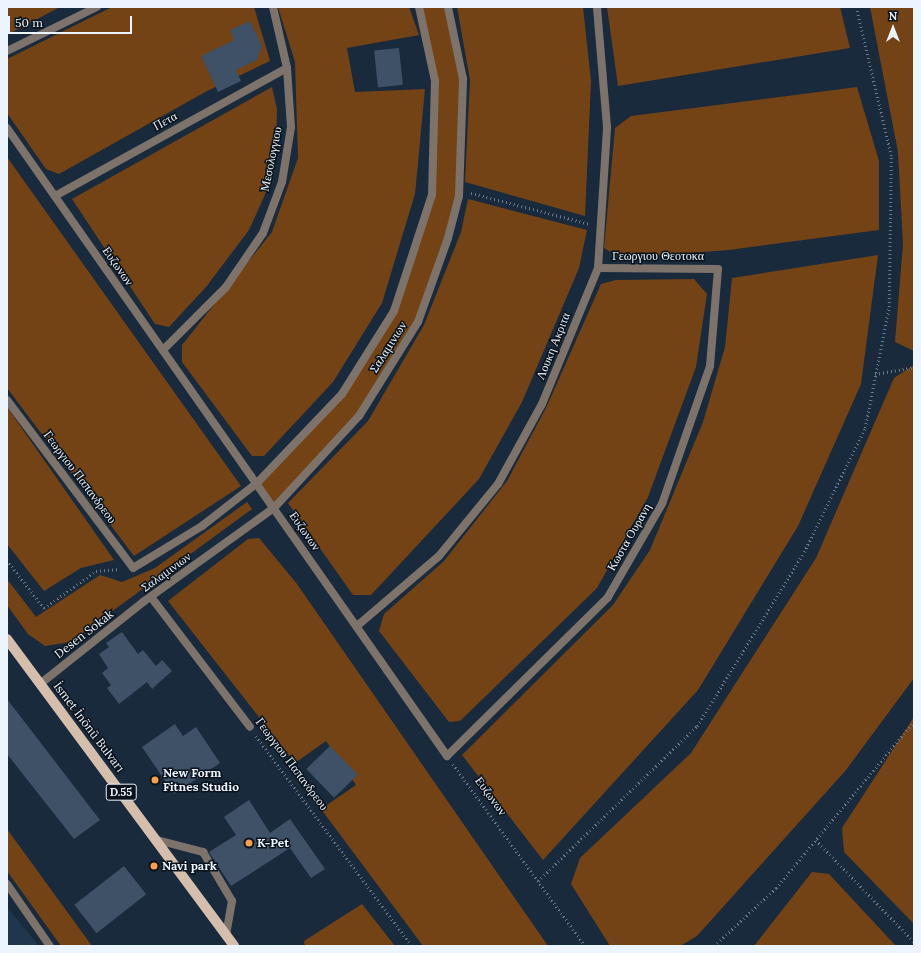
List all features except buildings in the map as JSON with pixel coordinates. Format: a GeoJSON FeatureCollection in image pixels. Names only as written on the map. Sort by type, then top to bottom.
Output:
{"type":"FeatureCollection","features":[{"type":"Feature","properties":{"kind":"main road","name":"İsmet İnönü Bulvarı"},"geometry":{"type":"LineString","coordinates":[[7,639],[234,946]]}},
{"type":"Feature","properties":{"kind":"street"},"geometry":{"type":"LineString","coordinates":[[7,51],[97,7]]}},
{"type":"Feature","properties":{"kind":"street","name":"Μεσολογγιου"},"geometry":{"type":"LineString","coordinates":[[163,350],[226,287],[263,233],[282,182],[291,126],[287,68],[273,7]]}},
{"type":"Feature","properties":{"kind":"street","name":"Σαλαμινιων"},"geometry":{"type":"LineString","coordinates":[[133,568],[202,526],[257,483],[342,394],[394,311],[432,195],[435,81],[419,7]]}},
{"type":"Feature","properties":{"kind":"street","name":"Σαλαμινιων"},"geometry":{"type":"LineString","coordinates":[[143,602],[274,508],[359,416],[418,322],[448,238],[459,190],[463,78],[448,7]]}},
{"type":"Feature","properties":{"kind":"street","name":"Λουκη Ακριτα"},"geometry":{"type":"LineString","coordinates":[[357,626],[439,556],[498,484],[542,404],[598,268],[607,127],[597,7]]}},
{"type":"Feature","properties":{"kind":"street","name":"Πετα"},"geometry":{"type":"LineString","coordinates":[[55,196],[287,68]]}},
{"type":"Feature","properties":{"kind":"street","name":"Ευζωνων"},"geometry":{"type":"LineString","coordinates":[[7,128],[447,756]]}},
{"type":"Feature","properties":{"kind":"street","name":"Γεωργιου Θεοτοκα"},"geometry":{"type":"LineString","coordinates":[[598,268],[718,269]]}},
{"type":"Feature","properties":{"kind":"street","name":"Κωστα Ουρανη"},"geometry":{"type":"LineString","coordinates":[[447,756],[608,597],[662,504],[710,366],[718,269]]}},
{"type":"Feature","properties":{"kind":"street","name":"Γεωργιου Παπανδρεου"},"geometry":{"type":"LineString","coordinates":[[7,400],[133,568]]}},
{"type":"Feature","properties":{"kind":"street","name":"Γεωργιου Παπανδρεου"},"geometry":{"type":"LineString","coordinates":[[150,597],[250,727]]}},
{"type":"Feature","properties":{"kind":"street","name":"Desen Sokak"},"geometry":{"type":"LineString","coordinates":[[40,684],[143,602]]}},
{"type":"Feature","properties":{"kind":"street"},"geometry":{"type":"LineString","coordinates":[[157,840],[203,852],[232,901],[226,935]]}},
{"type":"Feature","properties":{"kind":"street"},"geometry":{"type":"LineString","coordinates":[[7,884],[50,946]]}},
{"type":"Feature","properties":{"kind":"path"},"geometry":{"type":"LineString","coordinates":[[538,881],[697,726],[804,552],[865,428],[889,307],[891,156],[856,7]]}},
{"type":"Feature","properties":{"kind":"path"},"geometry":{"type":"LineString","coordinates":[[459,190],[600,227]]}},
{"type":"Feature","properties":{"kind":"path"},"geometry":{"type":"LineString","coordinates":[[875,374],[914,367]]}},
{"type":"Feature","properties":{"kind":"path"},"geometry":{"type":"LineString","coordinates":[[7,560],[44,608],[96,571],[133,568]]}},
{"type":"Feature","properties":{"kind":"path"},"geometry":{"type":"LineString","coordinates":[[714,946],[776,888],[914,721]]}},
{"type":"Feature","properties":{"kind":"path","name":"Γεωργιου Παπανδρεου"},"geometry":{"type":"LineString","coordinates":[[250,727],[412,946]]}},
{"type":"Feature","properties":{"kind":"path","name":"Ευζωνων"},"geometry":{"type":"LineString","coordinates":[[447,756],[585,946]]}},
{"type":"Feature","properties":{"kind":"path"},"geometry":{"type":"LineString","coordinates":[[816,840],[914,942]]}},
{"type":"Feature","properties":{"kind":"shaded area"},"geometry":{"type":"Polygon","coordinates":[[[7,7],[60,7],[7,35],[7,7]]]}},
{"type":"Feature","properties":{"kind":"shaded area"},"geometry":{"type":"Polygon","coordinates":[[[112,7],[254,7],[270,61],[207,91],[59,174],[46,169],[7,113],[7,59],[112,7]]]}},
{"type":"Feature","properties":{"kind":"shaded area"},"geometry":{"type":"Polygon","coordinates":[[[278,7],[409,7],[419,35],[347,48],[355,92],[425,89],[415,194],[382,303],[333,382],[264,456],[252,456],[182,362],[182,345],[272,232],[298,158],[295,62],[278,7]]]}},
{"type":"Feature","properties":{"kind":"shaded area"},"geometry":{"type":"Polygon","coordinates":[[[419,7],[448,7],[463,79],[459,196],[418,322],[359,416],[274,508],[257,483],[342,394],[394,311],[432,195],[435,81],[419,7]]]}},
{"type":"Feature","properties":{"kind":"shaded area"},"geometry":{"type":"Polygon","coordinates":[[[457,7],[583,7],[591,81],[585,216],[465,182],[470,80],[457,7]]]}},
{"type":"Feature","properties":{"kind":"shaded area"},"geometry":{"type":"Polygon","coordinates":[[[607,7],[840,7],[850,48],[618,86],[607,7]]]}},
{"type":"Feature","properties":{"kind":"shaded area"},"geometry":{"type":"Polygon","coordinates":[[[870,7],[914,7],[914,351],[895,342],[903,244],[898,152],[870,7]]]}},
{"type":"Feature","properties":{"kind":"shaded area"},"geometry":{"type":"Polygon","coordinates":[[[272,87],[277,109],[276,146],[267,190],[249,230],[206,287],[169,327],[155,324],[72,199],[272,87]]]}},
{"type":"Feature","properties":{"kind":"shaded area"},"geometry":{"type":"Polygon","coordinates":[[[857,87],[879,161],[879,230],[729,250],[621,258],[604,248],[615,128],[631,116],[857,87]]]}},
{"type":"Feature","properties":{"kind":"shaded area"},"geometry":{"type":"Polygon","coordinates":[[[7,157],[241,486],[134,556],[7,388],[7,157]]]}},
{"type":"Feature","properties":{"kind":"shaded area"},"geometry":{"type":"Polygon","coordinates":[[[468,199],[587,230],[579,268],[522,402],[479,479],[371,595],[353,595],[288,503],[368,421],[424,325],[461,232],[468,199]]]}},
{"type":"Feature","properties":{"kind":"shaded area"},"geometry":{"type":"Polygon","coordinates":[[[878,255],[861,384],[798,526],[698,690],[543,860],[462,755],[613,605],[650,550],[703,422],[725,347],[732,278],[878,255]]]}},
{"type":"Feature","properties":{"kind":"shaded area"},"geometry":{"type":"Polygon","coordinates":[[[694,279],[707,294],[696,367],[648,497],[597,588],[460,721],[449,722],[379,631],[384,614],[444,561],[507,481],[546,408],[601,284],[616,280],[694,279]]]}},
{"type":"Feature","properties":{"kind":"shaded area"},"geometry":{"type":"Polygon","coordinates":[[[914,365],[914,678],[846,770],[697,936],[680,946],[610,946],[571,884],[580,858],[691,753],[816,558],[894,378],[914,365]]]}},
{"type":"Feature","properties":{"kind":"shaded area"},"geometry":{"type":"Polygon","coordinates":[[[7,407],[114,560],[81,568],[44,591],[7,544],[7,407]]]}},
{"type":"Feature","properties":{"kind":"shaded area"},"geometry":{"type":"Polygon","coordinates":[[[247,502],[252,509],[70,642],[45,646],[28,634],[7,605],[7,579],[36,617],[100,575],[122,582],[155,568],[247,502]]]}},
{"type":"Feature","properties":{"kind":"shaded area"},"geometry":{"type":"Polygon","coordinates":[[[259,538],[297,584],[548,946],[423,946],[321,809],[356,785],[326,741],[295,763],[168,601],[248,539],[259,538]]]}},
{"type":"Feature","properties":{"kind":"shaded area"},"geometry":{"type":"Polygon","coordinates":[[[914,717],[914,924],[844,852],[842,828],[914,717]]]}},
{"type":"Feature","properties":{"kind":"shaded area"},"geometry":{"type":"Polygon","coordinates":[[[7,829],[92,946],[61,946],[7,871],[7,829]]]}},
{"type":"Feature","properties":{"kind":"shaded area"},"geometry":{"type":"Polygon","coordinates":[[[812,872],[829,874],[896,946],[754,946],[812,872]]]}},
{"type":"Feature","properties":{"kind":"shaded area"},"geometry":{"type":"Polygon","coordinates":[[[362,904],[395,946],[305,946],[304,941],[362,904]]]}},
{"type":"Feature","properties":{"kind":"shaded area"},"geometry":{"type":"Polygon","coordinates":[[[7,907],[39,946],[7,946],[7,907]]]}},
{"type":"Feature","properties":{"kind":"place","name":"New Form Fitnes Studio"},"geometry":{"type":"Point","coordinates":[155,780]}},
{"type":"Feature","properties":{"kind":"place","name":"K-Pet"},"geometry":{"type":"Point","coordinates":[249,843]}},
{"type":"Feature","properties":{"kind":"place","name":"Navi park"},"geometry":{"type":"Point","coordinates":[154,866]}}]}
